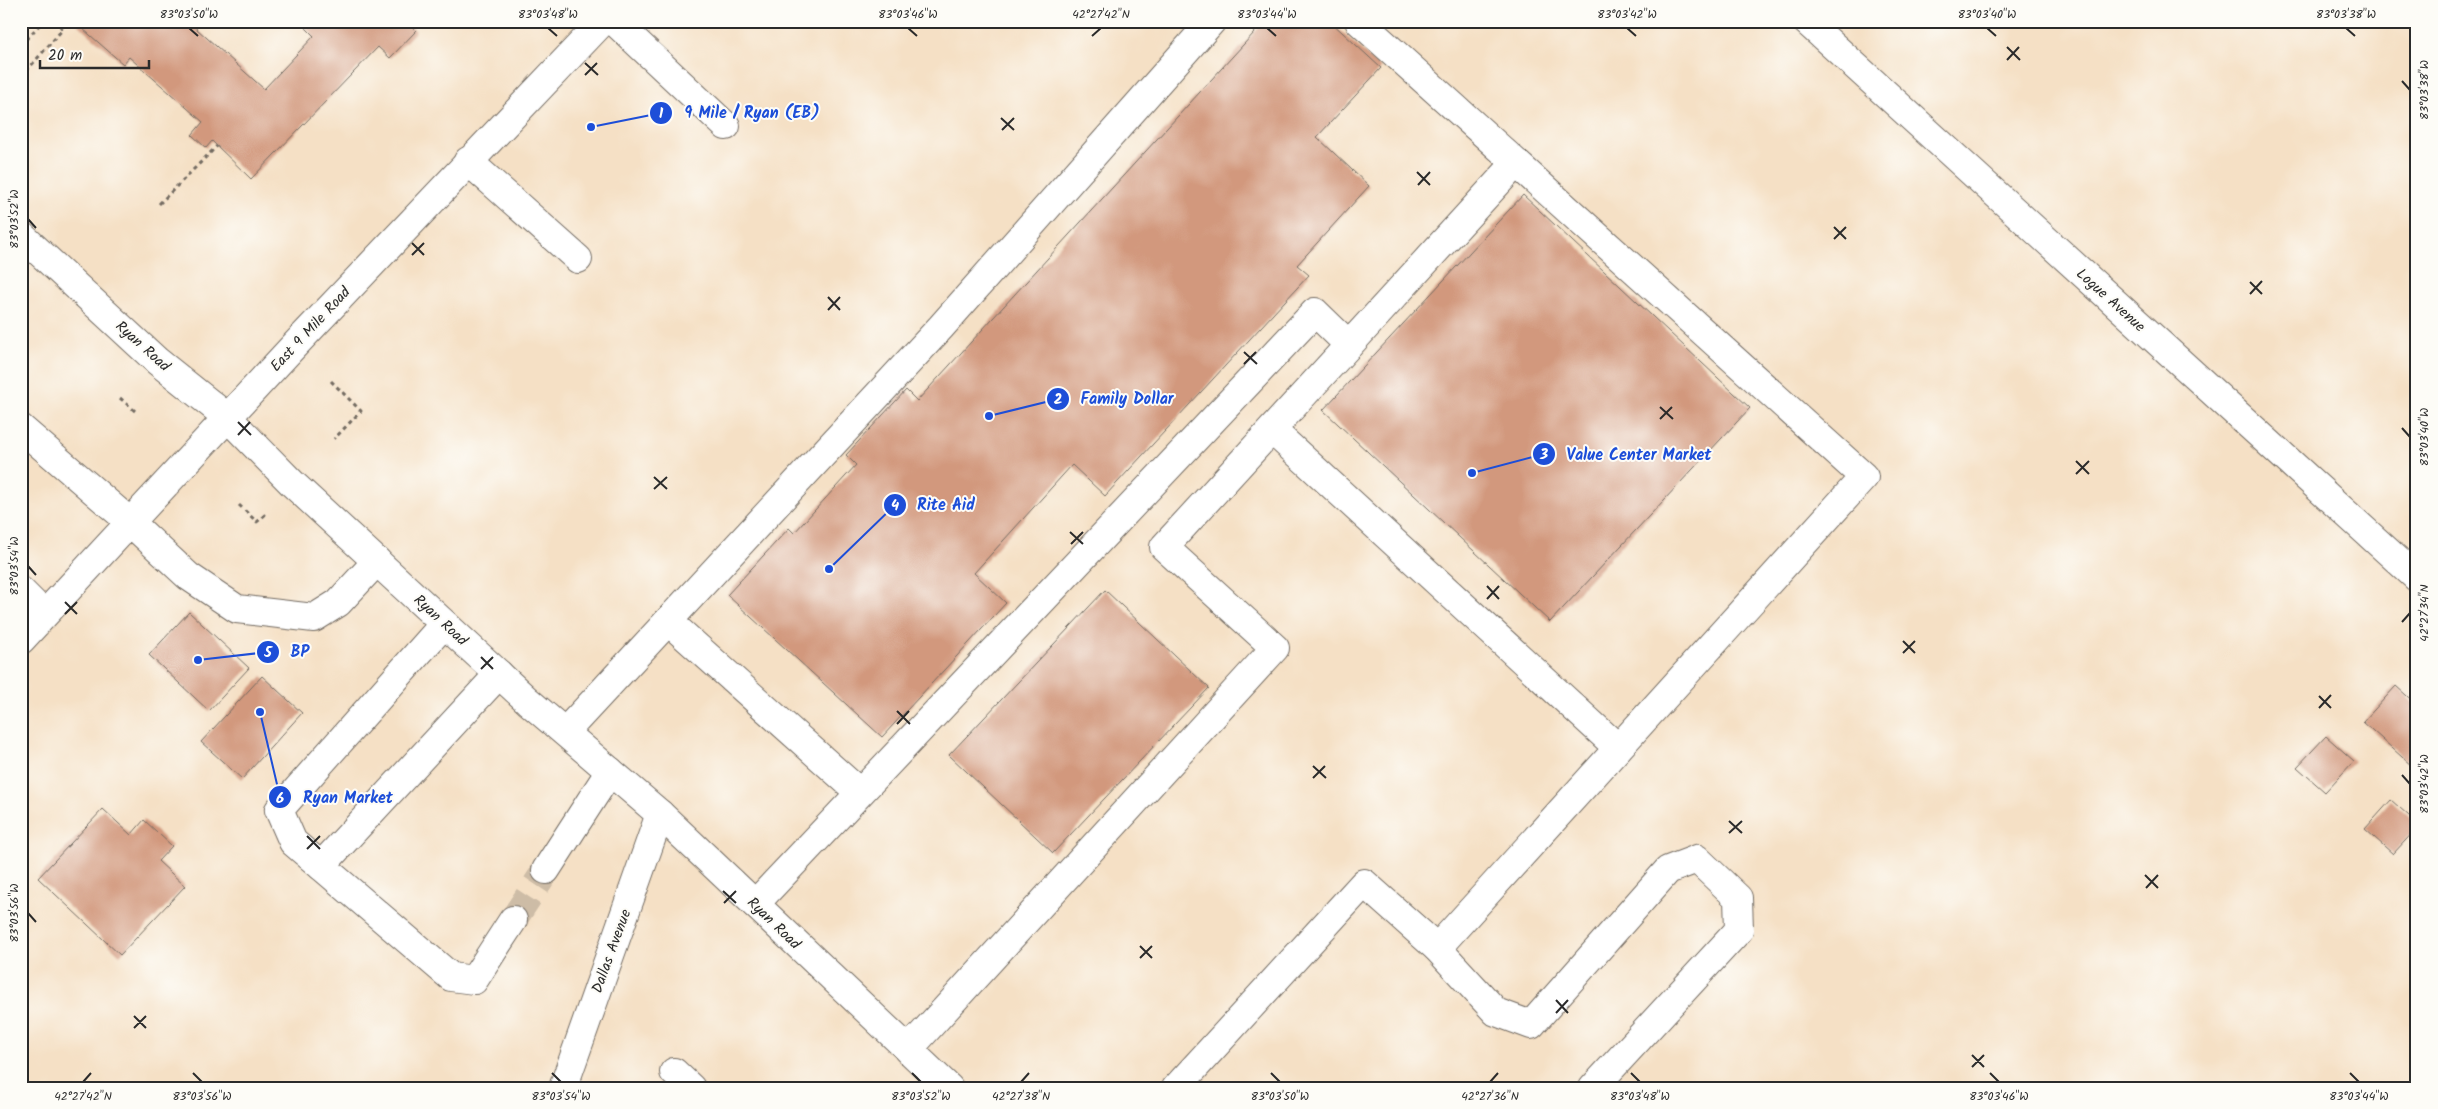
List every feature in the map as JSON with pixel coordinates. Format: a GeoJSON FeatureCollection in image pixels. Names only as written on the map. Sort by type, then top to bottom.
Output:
{"type":"FeatureCollection","features":[{"type":"Feature","properties":{"kind":"main road","name":"East 9 Mile Road"},"geometry":{"type":"LineString","coordinates":[[21,640],[468,161],[603,21]]}},
{"type":"Feature","properties":{"kind":"main road"},"geometry":{"type":"LineString","coordinates":[[614,21],[726,126]]}},
{"type":"Feature","properties":{"kind":"main road"},"geometry":{"type":"LineString","coordinates":[[565,732],[940,327],[1212,21]]}},
{"type":"Feature","properties":{"kind":"main road"},"geometry":{"type":"LineString","coordinates":[[1359,21],[1864,478],[1437,948]]}},
{"type":"Feature","properties":{"kind":"main road","name":"Logue Avenue"},"geometry":{"type":"LineString","coordinates":[[1806,21],[2417,578]]}},
{"type":"Feature","properties":{"kind":"main road"},"geometry":{"type":"LineString","coordinates":[[468,161],[578,259]]}},
{"type":"Feature","properties":{"kind":"main road"},"geometry":{"type":"LineString","coordinates":[[908,1050],[1275,648],[1164,547],[1516,163]]}},
{"type":"Feature","properties":{"kind":"main road","name":"Ryan Road"},"geometry":{"type":"LineString","coordinates":[[21,234],[158,360],[227,418],[294,484],[499,674],[660,814],[949,1088]]}},
{"type":"Feature","properties":{"kind":"main road"},"geometry":{"type":"LineString","coordinates":[[755,904],[1315,312],[1349,345]]}},
{"type":"Feature","properties":{"kind":"main road"},"geometry":{"type":"LineString","coordinates":[[21,428],[130,522],[188,576],[238,609],[314,618],[338,603],[377,561]]}},
{"type":"Feature","properties":{"kind":"main road"},"geometry":{"type":"LineString","coordinates":[[1272,430],[1618,748]]}},
{"type":"Feature","properties":{"kind":"main road"},"geometry":{"type":"LineString","coordinates":[[21,591],[44,614]]}},
{"type":"Feature","properties":{"kind":"main road"},"geometry":{"type":"LineString","coordinates":[[668,621],[859,792]]}},
{"type":"Feature","properties":{"kind":"main road"},"geometry":{"type":"LineString","coordinates":[[444,624],[280,810],[292,842],[451,977],[474,980],[513,920]]}},
{"type":"Feature","properties":{"kind":"main road"},"geometry":{"type":"LineString","coordinates":[[322,866],[499,674]]}},
{"type":"Feature","properties":{"kind":"main road"},"geometry":{"type":"LineString","coordinates":[[546,870],[610,771]]}},
{"type":"Feature","properties":{"kind":"main road","name":"Dallas Avenue"},"geometry":{"type":"LineString","coordinates":[[563,1088],[660,814]]}},
{"type":"Feature","properties":{"kind":"main road"},"geometry":{"type":"LineString","coordinates":[[1176,1088],[1364,883],[1437,948],[1496,1012],[1531,1025],[1668,870],[1697,859],[1738,898],[1739,930],[1593,1088]]}},
{"type":"Feature","properties":{"kind":"path"},"geometry":{"type":"LineString","coordinates":[[21,45],[43,21]]}},
{"type":"Feature","properties":{"kind":"path"},"geometry":{"type":"LineString","coordinates":[[21,77],[62,29],[56,22]]}},
{"type":"Feature","properties":{"kind":"path"},"geometry":{"type":"LineString","coordinates":[[159,204],[217,146]]}},
{"type":"Feature","properties":{"kind":"path"},"geometry":{"type":"LineString","coordinates":[[331,381],[361,411],[334,439]]}},
{"type":"Feature","properties":{"kind":"path"},"geometry":{"type":"LineString","coordinates":[[120,398],[135,411]]}},
{"type":"Feature","properties":{"kind":"path"},"geometry":{"type":"LineString","coordinates":[[239,505],[257,522],[267,513]]}},
{"type":"Feature","properties":{"kind":"building"},"geometry":{"type":"Polygon","coordinates":[[[74,21],[188,21],[264,89],[314,36],[299,21],[406,21],[416,31],[390,58],[378,47],[251,179],[212,141],[206,148],[192,135],[203,122],[129,57],[123,64],[74,21]]]}},
{"type":"Feature","properties":{"kind":"building"},"geometry":{"type":"Polygon","coordinates":[[[1265,21],[1330,21],[1381,68],[1317,137],[1369,186],[1297,265],[1309,275],[1105,496],[1072,465],[974,573],[1006,603],[882,737],[727,595],[789,528],[794,533],[856,465],[846,455],[906,390],[917,401],[1265,21]]]}},
{"type":"Feature","properties":{"kind":"building"},"geometry":{"type":"Polygon","coordinates":[[[1523,195],[1750,408],[1550,622],[1323,410],[1523,195]]]}},
{"type":"Feature","properties":{"kind":"building"},"geometry":{"type":"Polygon","coordinates":[[[1105,590],[1209,688],[1053,853],[949,755],[1105,590]]]}},
{"type":"Feature","properties":{"kind":"building"},"geometry":{"type":"Polygon","coordinates":[[[189,612],[249,668],[209,711],[149,655],[189,612]]]}},
{"type":"Feature","properties":{"kind":"building"},"geometry":{"type":"Polygon","coordinates":[[[262,676],[302,713],[242,779],[201,742],[262,676]]]}},
{"type":"Feature","properties":{"kind":"building"},"geometry":{"type":"Polygon","coordinates":[[[2396,686],[2417,705],[2417,761],[2412,766],[2363,722],[2396,686]]]}},
{"type":"Feature","properties":{"kind":"building"},"geometry":{"type":"Polygon","coordinates":[[[2326,736],[2354,761],[2325,792],[2297,767],[2326,736]]]}},
{"type":"Feature","properties":{"kind":"building"},"geometry":{"type":"Polygon","coordinates":[[[2391,800],[2417,823],[2417,828],[2393,854],[2365,829],[2391,800]]]}},
{"type":"Feature","properties":{"kind":"building"},"geometry":{"type":"Polygon","coordinates":[[[103,809],[131,835],[144,820],[172,846],[158,861],[185,886],[120,955],[38,878],[103,809]]]}},
{"type":"Feature","properties":{"kind":"tunnel"},"geometry":{"type":"LineString","coordinates":[[513,920],[546,870]]}},
{"type":"Feature","properties":{"kind":"place","name":"9 Mile / Ryan (EB)"},"geometry":{"type":"Point","coordinates":[591,127]}},
{"type":"Feature","properties":{"kind":"place","name":"Family Dollar"},"geometry":{"type":"Point","coordinates":[989,416]}},
{"type":"Feature","properties":{"kind":"place","name":"Value Center Market"},"geometry":{"type":"Point","coordinates":[1472,473]}},
{"type":"Feature","properties":{"kind":"place","name":"Rite Aid"},"geometry":{"type":"Point","coordinates":[829,569]}},
{"type":"Feature","properties":{"kind":"place","name":"BP"},"geometry":{"type":"Point","coordinates":[198,660]}},
{"type":"Feature","properties":{"kind":"place","name":"Ryan Market"},"geometry":{"type":"Point","coordinates":[260,712]}}]}
